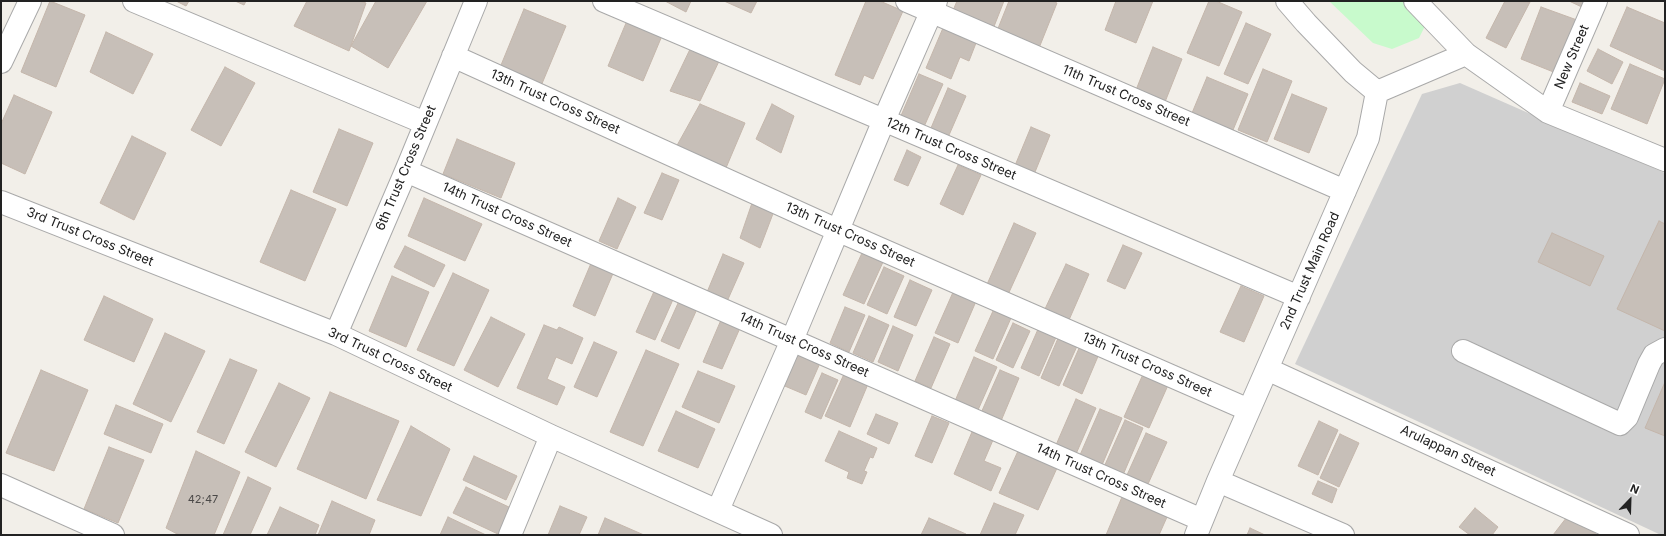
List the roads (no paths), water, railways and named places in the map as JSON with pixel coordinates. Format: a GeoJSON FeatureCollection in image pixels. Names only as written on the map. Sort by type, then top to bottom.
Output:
{"type":"FeatureCollection","features":[{"type":"Feature","properties":{"kind":"street"},"geometry":{"type":"LineString","coordinates":[[1,62],[30,1]]}},
{"type":"Feature","properties":{"kind":"street"},"geometry":{"type":"LineString","coordinates":[[134,1],[425,123]]}},
{"type":"Feature","properties":{"kind":"street","name":"6th Trust Cross Street"},"geometry":{"type":"LineString","coordinates":[[336,334],[476,1]]}},
{"type":"Feature","properties":{"kind":"street","name":"12th Trust Cross Street"},"geometry":{"type":"LineString","coordinates":[[604,1],[1298,297]]}},
{"type":"Feature","properties":{"kind":"street","name":"11th Trust Cross Street"},"geometry":{"type":"LineString","coordinates":[[907,1],[934,6],[1345,191]]}},
{"type":"Feature","properties":{"kind":"street"},"geometry":{"type":"LineString","coordinates":[[1287,1],[1353,72],[1377,92],[1466,54]]}},
{"type":"Feature","properties":{"kind":"street"},"geometry":{"type":"LineString","coordinates":[[1415,1],[1466,54],[1548,112],[1665,160]]}},
{"type":"Feature","properties":{"kind":"street","name":"New Street"},"geometry":{"type":"LineString","coordinates":[[1548,112],[1596,1]]}},
{"type":"Feature","properties":{"kind":"street"},"geometry":{"type":"LineString","coordinates":[[718,510],[934,6]]}},
{"type":"Feature","properties":{"kind":"street","name":"13th Trust Cross Street"},"geometry":{"type":"LineString","coordinates":[[453,56],[837,230],[1249,410]]}},
{"type":"Feature","properties":{"kind":"street","name":"2nd Trust Main Road"},"geometry":{"type":"LineString","coordinates":[[1199,528],[1218,481],[1368,138],[1377,92]]}},
{"type":"Feature","properties":{"kind":"street","name":"14th Trust Cross Street"},"geometry":{"type":"LineString","coordinates":[[406,170],[792,340],[1199,528]]}},
{"type":"Feature","properties":{"kind":"street","name":"3rd Trust Cross Street"},"geometry":{"type":"LineString","coordinates":[[1,202],[336,334],[551,436],[771,535]]}},
{"type":"Feature","properties":{"kind":"street"},"geometry":{"type":"LineString","coordinates":[[1463,351],[1620,424],[1628,418],[1654,355],[1665,349]]}},
{"type":"Feature","properties":{"kind":"street","name":"Arulappan Street"},"geometry":{"type":"LineString","coordinates":[[1267,369],[1628,535]]}},
{"type":"Feature","properties":{"kind":"street"},"geometry":{"type":"LineString","coordinates":[[510,535],[551,436]]}},
{"type":"Feature","properties":{"kind":"street"},"geometry":{"type":"LineString","coordinates":[[1218,481],[1343,535]]}},
{"type":"Feature","properties":{"kind":"street"},"geometry":{"type":"LineString","coordinates":[[1,485],[113,535]]}}]}
